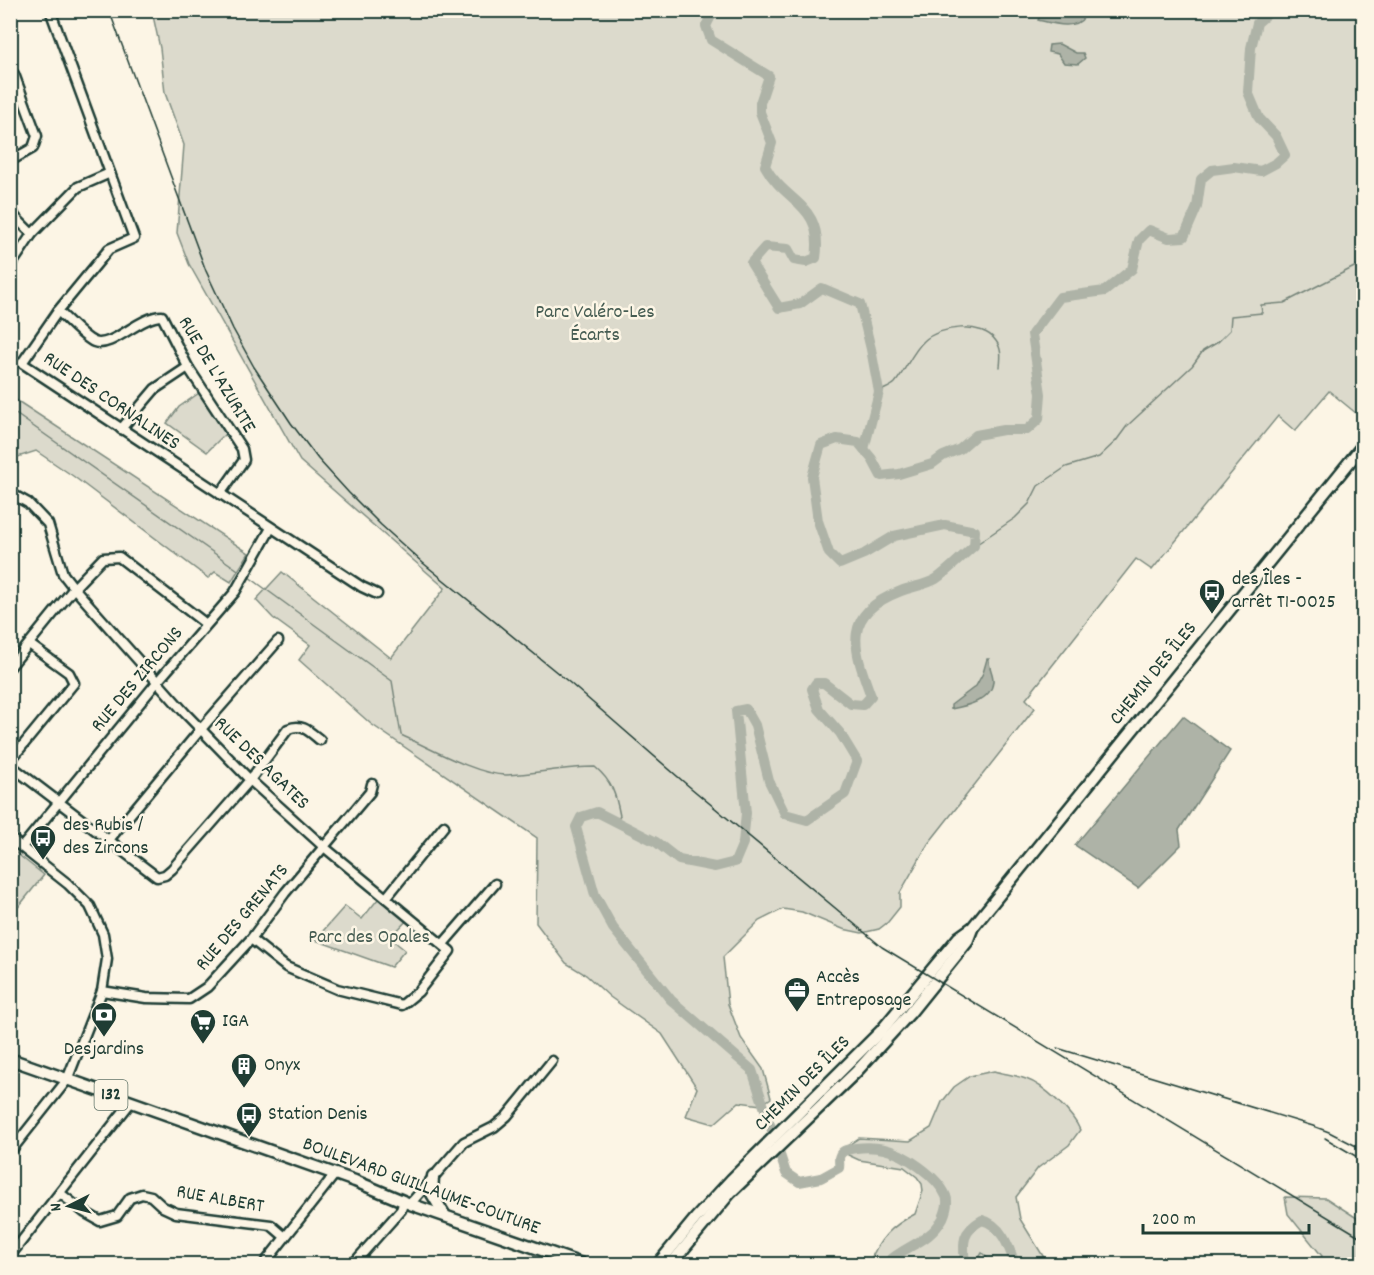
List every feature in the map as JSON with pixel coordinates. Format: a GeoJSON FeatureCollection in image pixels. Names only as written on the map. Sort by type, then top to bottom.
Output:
{"type":"FeatureCollection","features":[{"type":"Feature","properties":{"kind":"main road","name":"CHEMIN DES ÎLES"},"geometry":{"type":"LineString","coordinates":[[658,1264],[696,1218],[785,1134],[881,1031],[959,937],[973,927],[1364,444]]}},
{"type":"Feature","properties":{"kind":"main road","name":"BOULEVARD GUILLAUME-COUTURE"},"geometry":{"type":"LineString","coordinates":[[10,1059],[582,1264]]}},
{"type":"Feature","properties":{"kind":"main road","name":"CHEMIN DES ÎLES"},"geometry":{"type":"LineString","coordinates":[[671,1264],[764,1153]]}},
{"type":"Feature","properties":{"kind":"main road"},"geometry":{"type":"LineString","coordinates":[[433,1176],[432,1194],[444,1214]]}},
{"type":"Feature","properties":{"kind":"street","name":"RUE DES CORNALINES"},"geometry":{"type":"LineString","coordinates":[[50,10],[134,238],[109,249],[58,311],[22,363],[271,528],[362,587],[377,594]]}},
{"type":"Feature","properties":{"kind":"street"},"geometry":{"type":"LineString","coordinates":[[10,72],[14,74],[37,136],[33,148],[10,161]]}},
{"type":"Feature","properties":{"kind":"street"},"geometry":{"type":"LineString","coordinates":[[10,267],[32,234],[78,187],[110,173]]}},
{"type":"Feature","properties":{"kind":"street"},"geometry":{"type":"LineString","coordinates":[[10,207],[15,217],[32,234]]}},
{"type":"Feature","properties":{"kind":"street","name":"RUE DE L'AZURITE"},"geometry":{"type":"LineString","coordinates":[[58,311],[92,342],[105,344],[152,316],[162,316],[188,367],[242,449],[244,460],[220,494]]}},
{"type":"Feature","properties":{"kind":"street"},"geometry":{"type":"LineString","coordinates":[[121,429],[155,389],[188,367]]}},
{"type":"Feature","properties":{"kind":"street","name":"RUE DES AGATES"},"geometry":{"type":"LineString","coordinates":[[10,493],[28,503],[48,524],[63,574],[201,729],[250,780],[324,847],[443,944]]}},
{"type":"Feature","properties":{"kind":"street","name":"RUE DES ZIRCONS"},"geometry":{"type":"LineString","coordinates":[[22,847],[158,681],[235,592],[271,528]]}},
{"type":"Feature","properties":{"kind":"street"},"geometry":{"type":"LineString","coordinates":[[10,667],[74,588],[103,558],[119,557],[206,624]]}},
{"type":"Feature","properties":{"kind":"street"},"geometry":{"type":"LineString","coordinates":[[108,842],[278,640]]}},
{"type":"Feature","properties":{"kind":"street"},"geometry":{"type":"LineString","coordinates":[[29,644],[69,673],[74,683],[10,763],[108,842],[157,878],[165,875],[250,780],[288,729],[296,726],[305,728],[320,740]]}},
{"type":"Feature","properties":{"kind":"street","name":"RUE DES GRENATS"},"geometry":{"type":"LineString","coordinates":[[102,991],[146,998],[189,999],[207,987],[251,939],[285,893],[370,792],[372,784]]}},
{"type":"Feature","properties":{"kind":"street"},"geometry":{"type":"LineString","coordinates":[[386,898],[444,826]]}},
{"type":"Feature","properties":{"kind":"street"},"geometry":{"type":"LineString","coordinates":[[10,838],[68,884],[90,906],[103,934],[107,959],[102,991],[67,1080],[10,1152]]}},
{"type":"Feature","properties":{"kind":"street"},"geometry":{"type":"LineString","coordinates":[[251,939],[286,967],[337,989],[402,1005],[418,992],[450,951],[443,944],[495,884]]}},
{"type":"Feature","properties":{"kind":"street"},"geometry":{"type":"LineString","coordinates":[[353,1264],[464,1142],[494,1127],[507,1116],[552,1061]]}},
{"type":"Feature","properties":{"kind":"street"},"geometry":{"type":"LineString","coordinates":[[10,1259],[13,1252],[61,1194],[131,1102]]}},
{"type":"Feature","properties":{"kind":"street"},"geometry":{"type":"LineString","coordinates":[[264,1264],[335,1174]]}},
{"type":"Feature","properties":{"kind":"street","name":"RUE ALBERT"},"geometry":{"type":"LineString","coordinates":[[61,1194],[100,1221],[117,1216],[130,1198],[142,1194],[151,1196],[163,1207],[176,1213],[271,1226],[285,1237]]}},
{"type":"Feature","properties":{"kind":"green space","name":"Parc Valéro-Les Écarts"},"geometry":{"type":"Polygon","coordinates":[[[152,11],[1363,11],[1363,405],[1357,414],[1329,391],[1295,431],[1278,416],[1152,570],[1136,559],[1026,699],[1035,708],[928,844],[900,893],[900,907],[888,922],[879,929],[862,933],[843,929],[802,912],[783,909],[759,921],[723,957],[728,1004],[741,1038],[763,1069],[771,1098],[761,1105],[739,1102],[714,1124],[686,1116],[697,1088],[662,1034],[610,997],[586,975],[566,963],[536,923],[537,838],[371,724],[299,660],[310,645],[273,618],[256,600],[282,572],[391,658],[445,588],[300,461],[189,264],[177,233],[184,145],[165,93],[160,48],[152,11]]]}},
{"type":"Feature","properties":{"kind":"green space"},"geometry":{"type":"Polygon","coordinates":[[[202,391],[228,431],[207,452],[167,423],[179,407],[202,391]]]}},
{"type":"Feature","properties":{"kind":"green space"},"geometry":{"type":"Polygon","coordinates":[[[10,396],[249,553],[231,582],[215,572],[208,578],[73,476],[36,451],[18,457],[11,451],[10,396]]]}},
{"type":"Feature","properties":{"kind":"green space"},"geometry":{"type":"Polygon","coordinates":[[[11,849],[44,875],[11,916],[11,849]]]}},
{"type":"Feature","properties":{"kind":"green space","name":"Parc des Opales"},"geometry":{"type":"Polygon","coordinates":[[[382,894],[410,917],[390,938],[405,950],[391,967],[315,940],[345,906],[362,919],[382,894]]]}},
{"type":"Feature","properties":{"kind":"green space"},"geometry":{"type":"Polygon","coordinates":[[[994,1071],[1022,1078],[1041,1087],[1065,1108],[1080,1130],[1069,1145],[1038,1168],[1016,1197],[1020,1219],[1048,1264],[990,1264],[982,1253],[975,1264],[869,1264],[886,1234],[915,1214],[923,1191],[922,1184],[904,1167],[859,1160],[848,1155],[847,1146],[859,1138],[910,1141],[931,1128],[942,1102],[954,1087],[970,1076],[994,1071]]]}},
{"type":"Feature","properties":{"kind":"green space"},"geometry":{"type":"Polygon","coordinates":[[[1285,1197],[1326,1198],[1363,1222],[1363,1264],[1316,1264],[1322,1256],[1288,1214],[1285,1197]]]}},
{"type":"Feature","properties":{"kind":"shaded area"},"geometry":{"type":"Polygon","coordinates":[[[1050,11],[1069,11],[1083,14],[1084,17],[1075,24],[1069,25],[1038,20],[1040,15],[1050,11]]]}},
{"type":"Feature","properties":{"kind":"shaded area"},"geometry":{"type":"Polygon","coordinates":[[[1059,44],[1076,53],[1083,53],[1085,58],[1078,64],[1064,63],[1058,54],[1048,52],[1049,45],[1059,44]]]}},
{"type":"Feature","properties":{"kind":"shaded area"},"geometry":{"type":"Polygon","coordinates":[[[987,659],[989,659],[993,679],[988,694],[977,702],[951,709],[951,705],[976,686],[987,659]]]}},
{"type":"Feature","properties":{"kind":"shaded area"},"geometry":{"type":"Polygon","coordinates":[[[1183,716],[1230,751],[1179,830],[1181,845],[1138,888],[1075,845],[1183,716]]]}},
{"type":"Feature","properties":{"kind":"waterway"},"geometry":{"type":"LineString","coordinates":[[714,10],[706,26],[711,40],[769,76],[760,103],[760,112],[772,143],[765,166],[773,179],[809,215],[817,240],[816,258],[806,262],[794,260],[788,249],[765,247],[751,263],[779,308],[800,304],[822,288],[860,304],[879,392],[864,449]]}},
{"type":"Feature","properties":{"kind":"waterway"},"geometry":{"type":"LineString","coordinates":[[886,1264],[924,1239],[937,1227],[943,1218],[947,1204],[942,1189],[928,1174],[901,1155],[877,1148],[845,1150],[839,1156],[839,1168],[821,1178],[799,1182],[786,1173],[752,1070],[671,1000],[613,928],[595,895],[576,827],[581,817],[597,812],[656,842],[679,860],[715,867],[735,862],[743,843],[746,813],[736,711],[746,709],[755,725],[769,781],[785,814],[807,820],[845,794],[857,761],[840,733],[819,709],[812,689],[816,683],[824,683],[851,704],[863,705],[871,696],[857,647],[860,621],[868,610],[882,600],[932,581],[941,575],[974,546],[975,531],[945,525],[894,536],[864,554],[840,564],[829,553],[818,521],[812,477],[821,445],[837,439],[858,442],[872,459],[881,476],[899,474],[932,464],[943,456],[960,449],[976,435],[1003,430],[1027,430],[1039,419],[1041,394],[1032,334],[1060,297],[1105,291],[1132,269],[1139,240],[1149,230],[1169,238],[1184,237],[1197,207],[1201,179],[1212,170],[1234,167],[1261,171],[1285,155],[1276,136],[1259,118],[1248,92],[1251,48],[1257,23],[1272,10]]}},
{"type":"Feature","properties":{"kind":"waterway"},"geometry":{"type":"LineString","coordinates":[[974,546],[1015,518],[1029,504],[1038,486],[1066,467],[1099,457],[1116,441],[1127,426],[1192,366],[1203,351],[1218,342],[1230,330],[1231,316],[1262,313],[1261,305],[1284,303],[1364,262]]}},
{"type":"Feature","properties":{"kind":"waterway"},"geometry":{"type":"LineString","coordinates":[[879,392],[895,383],[924,341],[950,329],[971,328],[990,335],[999,347],[1000,367]]}},
{"type":"Feature","properties":{"kind":"waterway"},"geometry":{"type":"LineString","coordinates":[[10,410],[241,572]]}},
{"type":"Feature","properties":{"kind":"waterway"},"geometry":{"type":"LineString","coordinates":[[249,577],[392,681],[401,735],[467,766],[494,774],[506,775],[595,767],[606,778],[617,801],[620,816],[617,821]]}},
{"type":"Feature","properties":{"kind":"waterway"},"geometry":{"type":"LineString","coordinates":[[965,1264],[965,1239],[970,1229],[982,1220],[989,1222],[999,1231],[1015,1264]]}},
{"type":"Feature","properties":{"kind":"railway"},"geometry":{"type":"LineString","coordinates":[[109,10],[206,271],[233,329],[254,367],[318,459],[381,525],[423,563],[570,683],[685,783],[882,947],[1364,1239]]}},
{"type":"Feature","properties":{"kind":"railway"},"geometry":{"type":"LineString","coordinates":[[1057,1048],[1313,1126],[1364,1150]]}},
{"type":"Feature","properties":{"kind":"railway"},"geometry":{"type":"LineString","coordinates":[[1325,1138],[1364,1161]]}},
{"type":"Feature","properties":{"kind":"place","name":"des Îles - arrêt T1-0025"},"geometry":{"type":"Point","coordinates":[1212,615]}},
{"type":"Feature","properties":{"kind":"place","name":"des Rubis / des Zircons"},"geometry":{"type":"Point","coordinates":[43,861]}},
{"type":"Feature","properties":{"kind":"place","name":"Accès Entreposage"},"geometry":{"type":"Point","coordinates":[797,1013]}},
{"type":"Feature","properties":{"kind":"place","name":"Desjardins"},"geometry":{"type":"Point","coordinates":[104,1038]}},
{"type":"Feature","properties":{"kind":"place","name":"IGA"},"geometry":{"type":"Point","coordinates":[203,1045]}},
{"type":"Feature","properties":{"kind":"place","name":"Onyx"},"geometry":{"type":"Point","coordinates":[244,1089]}},
{"type":"Feature","properties":{"kind":"place","name":"Station Denis"},"geometry":{"type":"Point","coordinates":[249,1138]}}]}
